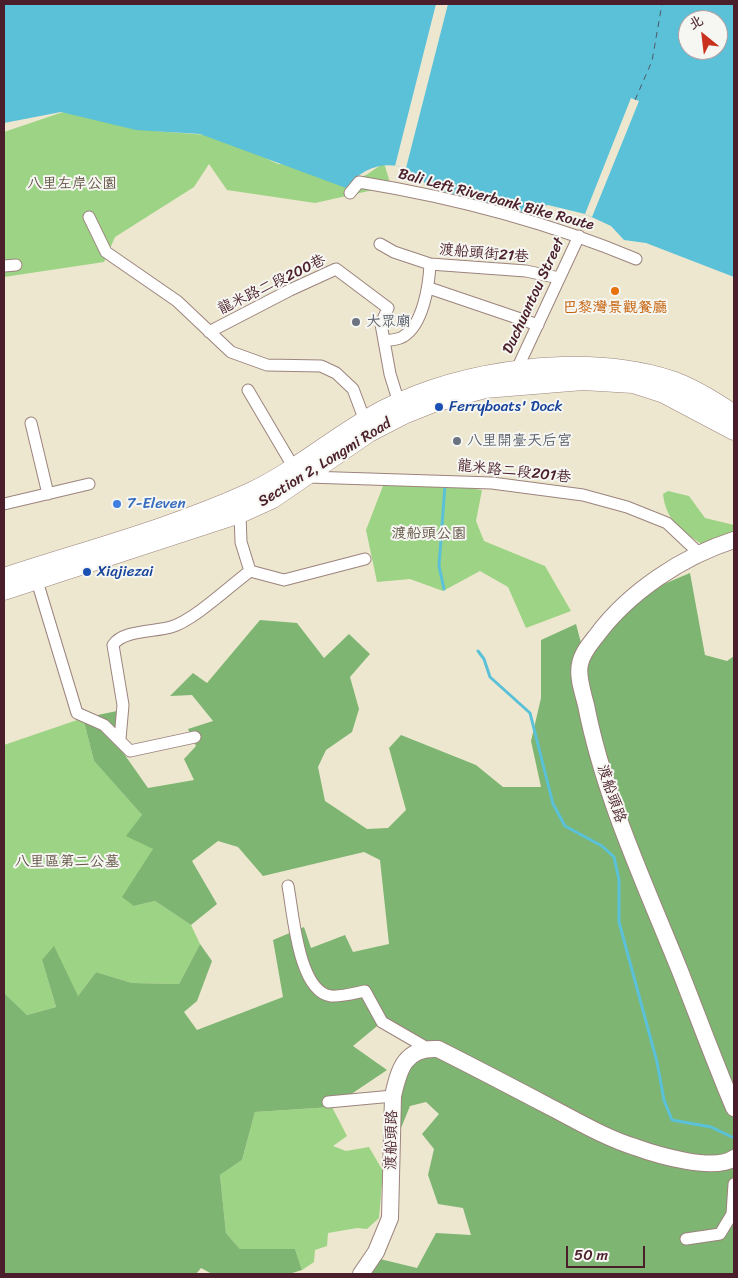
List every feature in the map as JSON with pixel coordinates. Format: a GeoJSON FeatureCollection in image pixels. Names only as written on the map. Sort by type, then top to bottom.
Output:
{"type":"FeatureCollection","features":[{"type":"Feature","properties":{"kind":"main road","name":"Section 2, Longmi Road"},"geometry":{"type":"LineString","coordinates":[[4,591],[240,514],[273,500],[301,472],[365,421],[398,403],[450,383],[517,369],[610,368],[640,371],[674,381],[708,397],[734,414]]}},
{"type":"Feature","properties":{"kind":"main road","name":"Section 2, Longmi Road"},"geometry":{"type":"LineString","coordinates":[[4,577],[228,502],[276,480],[301,472],[404,415],[459,395],[517,385],[583,381],[633,384],[664,394],[734,431]]}},
{"type":"Feature","properties":{"kind":"street","name":"Bali Left Riverbank Bike Route"},"geometry":{"type":"LineString","coordinates":[[350,193],[359,182],[394,188],[579,236],[636,259]]}},
{"type":"Feature","properties":{"kind":"street"},"geometry":{"type":"LineString","coordinates":[[89,216],[106,252],[177,301],[231,352],[267,365],[321,366],[336,373],[353,389],[365,421]]}},
{"type":"Feature","properties":{"kind":"street","name":"Duchuantou Street"},"geometry":{"type":"LineString","coordinates":[[517,369],[579,236]]}},
{"type":"Feature","properties":{"kind":"street","name":"渡船頭街21巷"},"geometry":{"type":"LineString","coordinates":[[380,244],[394,252],[430,264],[526,271],[559,278]]}},
{"type":"Feature","properties":{"kind":"street"},"geometry":{"type":"LineString","coordinates":[[384,341],[402,338],[413,328],[429,288],[430,264]]}},
{"type":"Feature","properties":{"kind":"street"},"geometry":{"type":"LineString","coordinates":[[4,266],[16,266]]}},
{"type":"Feature","properties":{"kind":"street","name":"龍米路二段200巷"},"geometry":{"type":"LineString","coordinates":[[209,332],[290,290],[336,269],[388,308],[382,324],[390,374],[398,403]]}},
{"type":"Feature","properties":{"kind":"street"},"geometry":{"type":"LineString","coordinates":[[429,288],[538,325]]}},
{"type":"Feature","properties":{"kind":"street"},"geometry":{"type":"LineString","coordinates":[[248,390],[301,472]]}},
{"type":"Feature","properties":{"kind":"street"},"geometry":{"type":"LineString","coordinates":[[31,423],[48,494]]}},
{"type":"Feature","properties":{"kind":"street","name":"龍米路二段201巷"},"geometry":{"type":"LineString","coordinates":[[301,472],[492,482],[582,495],[627,507],[667,523],[701,555]]}},
{"type":"Feature","properties":{"kind":"street"},"geometry":{"type":"LineString","coordinates":[[4,504],[89,484]]}},
{"type":"Feature","properties":{"kind":"street"},"geometry":{"type":"LineString","coordinates":[[240,514],[241,542],[250,571]]}},
{"type":"Feature","properties":{"kind":"street","name":"渡船頭路"},"geometry":{"type":"LineString","coordinates":[[734,540],[662,574],[618,609],[585,650],[579,666],[591,733],[605,779],[657,919],[734,1108]]}},
{"type":"Feature","properties":{"kind":"street"},"geometry":{"type":"LineString","coordinates":[[250,571],[284,580],[365,559]]}},
{"type":"Feature","properties":{"kind":"street"},"geometry":{"type":"LineString","coordinates":[[120,739],[123,705],[112,645],[116,640],[173,627],[199,610],[250,571]]}},
{"type":"Feature","properties":{"kind":"street"},"geometry":{"type":"LineString","coordinates":[[37,581],[77,713],[104,725],[130,750],[195,737]]}},
{"type":"Feature","properties":{"kind":"street"},"geometry":{"type":"LineString","coordinates":[[288,886],[302,964],[318,990],[330,996],[366,991],[382,1022],[427,1048],[438,1048],[581,1123],[634,1147],[673,1158],[708,1163],[729,1162],[734,1158]]}},
{"type":"Feature","properties":{"kind":"street","name":"渡船頭路"},"geometry":{"type":"LineString","coordinates":[[361,1274],[376,1252],[390,1218],[393,1096],[404,1062],[412,1054],[427,1048]]}},
{"type":"Feature","properties":{"kind":"street"},"geometry":{"type":"LineString","coordinates":[[328,1102],[393,1096]]}},
{"type":"Feature","properties":{"kind":"street"},"geometry":{"type":"LineString","coordinates":[[686,1239],[720,1234],[732,1214],[734,1184]]}},
{"type":"Feature","properties":{"kind":"green space","name":"八里左岸公園"},"geometry":{"type":"Polygon","coordinates":[[[63,112],[155,131],[220,136],[278,164],[316,166],[345,183],[366,175],[384,163],[391,186],[315,203],[227,190],[209,164],[194,187],[115,237],[104,262],[4,277],[4,132],[63,112]]]}},
{"type":"Feature","properties":{"kind":"green space","name":"渡船頭公園"},"geometry":{"type":"Polygon","coordinates":[[[448,485],[482,490],[476,521],[484,541],[545,566],[571,611],[526,628],[508,587],[480,571],[443,591],[410,579],[377,582],[366,530],[383,486],[448,485]]]}},
{"type":"Feature","properties":{"kind":"green space"},"geometry":{"type":"Polygon","coordinates":[[[668,491],[689,496],[705,518],[734,525],[734,535],[704,546],[672,519],[665,504],[663,494],[668,491]]]}},
{"type":"Feature","properties":{"kind":"green space"},"geometry":{"type":"Polygon","coordinates":[[[690,573],[705,655],[727,661],[734,656],[734,1274],[370,1274],[380,1259],[417,1268],[436,1233],[471,1235],[463,1208],[438,1204],[428,1175],[434,1149],[422,1134],[439,1114],[426,1102],[410,1106],[401,1128],[386,1123],[386,1106],[424,1046],[382,1022],[353,1046],[387,1070],[332,1107],[255,1112],[242,1160],[220,1175],[226,1233],[240,1249],[295,1249],[302,1270],[289,1274],[212,1274],[201,1268],[196,1274],[4,1274],[4,993],[27,1015],[56,1007],[42,960],[54,946],[78,996],[96,972],[132,983],[179,984],[200,944],[212,961],[197,1001],[184,1012],[197,1030],[283,997],[273,940],[304,927],[311,948],[345,935],[353,952],[389,944],[380,860],[364,852],[263,876],[238,847],[218,841],[192,861],[217,904],[191,925],[155,901],[134,906],[122,897],[153,849],[126,836],[142,815],[94,761],[83,718],[117,711],[122,751],[148,788],[194,780],[184,759],[196,746],[188,729],[213,721],[192,695],[170,696],[193,673],[207,683],[260,620],[297,623],[324,658],[349,634],[370,654],[350,677],[359,709],[352,732],[326,750],[318,767],[325,801],[367,829],[388,828],[406,810],[389,748],[401,735],[476,765],[503,787],[541,787],[531,741],[541,698],[541,640],[576,624],[585,658],[638,595],[690,573]]]}},
{"type":"Feature","properties":{"kind":"green space","name":"八里區第二公墓"},"geometry":{"type":"Polygon","coordinates":[[[83,718],[94,761],[142,815],[153,849],[134,906],[155,901],[191,925],[200,944],[179,984],[132,983],[96,972],[78,996],[42,960],[56,1007],[27,1015],[4,993],[4,745],[83,718]]]}},
{"type":"Feature","properties":{"kind":"green space"},"geometry":{"type":"Polygon","coordinates":[[[332,1107],[347,1136],[333,1146],[346,1151],[369,1147],[383,1171],[379,1218],[367,1229],[357,1228],[328,1233],[327,1246],[315,1250],[314,1262],[302,1270],[295,1249],[240,1249],[226,1233],[220,1175],[242,1160],[255,1112],[332,1107]]]}},
{"type":"Feature","properties":{"kind":"water"},"geometry":{"type":"Polygon","coordinates":[[[4,4],[734,4],[734,277],[646,243],[624,240],[611,226],[585,214],[548,205],[539,207],[531,214],[428,187],[409,170],[398,166],[387,165],[365,171],[346,188],[200,134],[136,130],[61,112],[4,123],[4,4]]]}},
{"type":"Feature","properties":{"kind":"pier"},"geometry":{"type":"Polygon","coordinates":[[[436,4],[448,4],[406,168],[395,166],[436,4]]]}},
{"type":"Feature","properties":{"kind":"pier"},"geometry":{"type":"Polygon","coordinates":[[[631,98],[639,101],[592,217],[585,214],[631,98]]]}},
{"type":"Feature","properties":{"kind":"waterway"},"geometry":{"type":"LineString","coordinates":[[444,589],[439,566],[445,485]]}},
{"type":"Feature","properties":{"kind":"waterway"},"geometry":{"type":"LineString","coordinates":[[478,651],[484,659],[490,677],[530,713],[553,804],[565,826],[602,846],[614,857],[619,880],[619,922],[657,1062],[664,1100],[672,1120],[711,1127],[734,1138]]}},
{"type":"Feature","properties":{"kind":"ferry route"},"geometry":{"type":"LineString","coordinates":[[635,100],[652,61],[662,4]]}},
{"type":"Feature","properties":{"kind":"place","name":"巴黎灣景觀餐廳"},"geometry":{"type":"Point","coordinates":[615,291]}},
{"type":"Feature","properties":{"kind":"place","name":"大眾廟"},"geometry":{"type":"Point","coordinates":[356,322]}},
{"type":"Feature","properties":{"kind":"place","name":"Ferryboats' Dock"},"geometry":{"type":"Point","coordinates":[439,407]}},
{"type":"Feature","properties":{"kind":"place","name":"八里開臺天后宮"},"geometry":{"type":"Point","coordinates":[457,441]}},
{"type":"Feature","properties":{"kind":"place","name":"7-Eleven"},"geometry":{"type":"Point","coordinates":[117,504]}},
{"type":"Feature","properties":{"kind":"place","name":"Xiajiezai"},"geometry":{"type":"Point","coordinates":[87,572]}}]}
